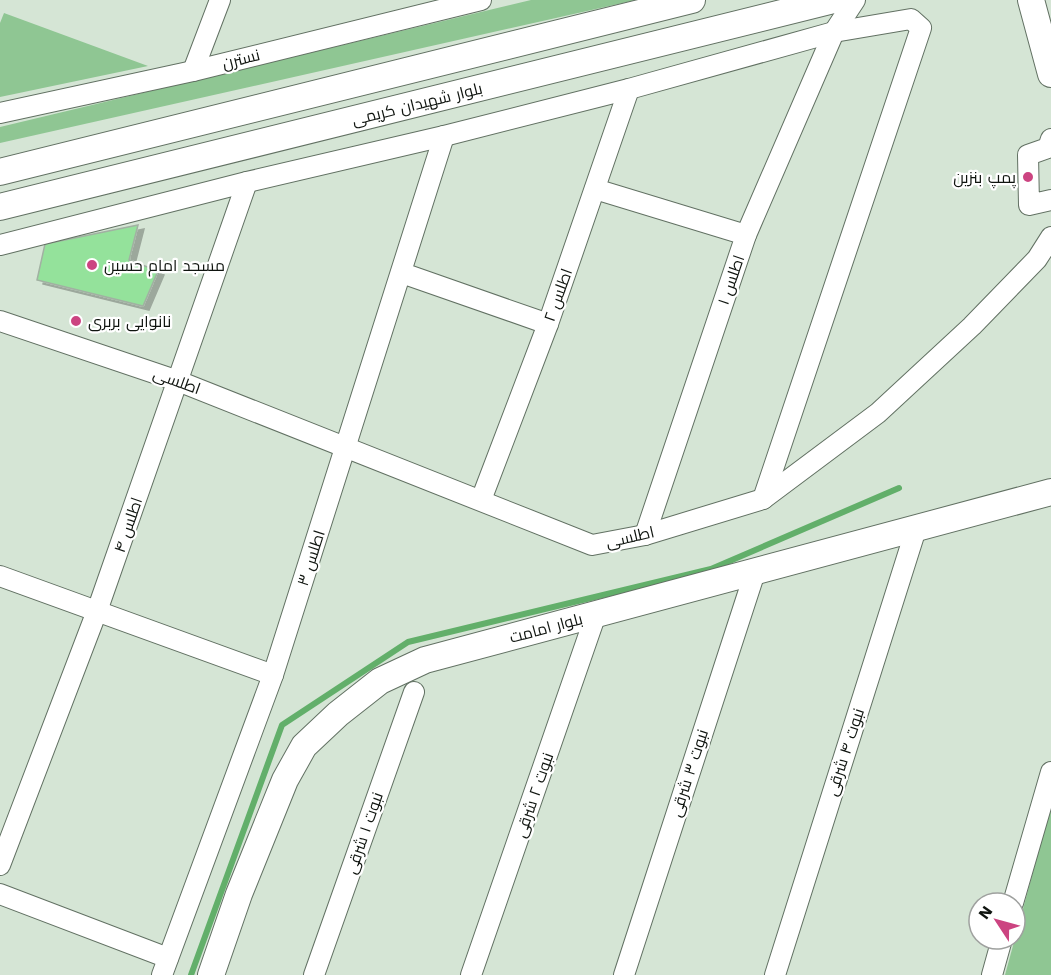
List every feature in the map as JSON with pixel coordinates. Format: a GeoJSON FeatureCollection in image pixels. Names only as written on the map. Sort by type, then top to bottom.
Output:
{"type":"FeatureCollection","features":[{"type":"Feature","properties":{"kind":"main road"},"geometry":{"type":"LineString","coordinates":[[0,172],[692,0]]}},
{"type":"Feature","properties":{"kind":"main road","name":"بلوار شهیدان کریمی"},"geometry":{"type":"LineString","coordinates":[[0,207],[834,0]]}},
{"type":"Feature","properties":{"kind":"main road"},"geometry":{"type":"LineString","coordinates":[[1031,0],[1051,74]]}},
{"type":"Feature","properties":{"kind":"main road","name":"بلوار امامت"},"geometry":{"type":"LineString","coordinates":[[211,975],[239,894],[285,780],[304,746],[380,681],[425,660],[1051,492]]}},
{"type":"Feature","properties":{"kind":"street"},"geometry":{"type":"LineString","coordinates":[[193,71],[220,0]]}},
{"type":"Feature","properties":{"kind":"street"},"geometry":{"type":"LineString","coordinates":[[398,20],[405,0]]}},
{"type":"Feature","properties":{"kind":"street","name":"نسترن"},"geometry":{"type":"LineString","coordinates":[[0,113],[193,71],[481,0]]}},
{"type":"Feature","properties":{"kind":"street","name":"اطلس ۱"},"geometry":{"type":"LineString","coordinates":[[645,535],[746,235],[834,32],[855,0]]}},
{"type":"Feature","properties":{"kind":"street"},"geometry":{"type":"LineString","coordinates":[[0,245],[629,89],[834,32],[912,19],[921,28],[763,499]]}},
{"type":"Feature","properties":{"kind":"street","name":"اطلس ۲"},"geometry":{"type":"LineString","coordinates":[[481,500],[548,324],[629,89]]}},
{"type":"Feature","properties":{"kind":"street","name":"اطلس ۳"},"geometry":{"type":"LineString","coordinates":[[165,967],[273,675],[444,136]]}},
{"type":"Feature","properties":{"kind":"street"},"geometry":{"type":"LineString","coordinates":[[1051,139],[1048,148],[1029,155],[1029,205],[1051,200]]}},
{"type":"Feature","properties":{"kind":"street","name":"اطلس ۴"},"geometry":{"type":"LineString","coordinates":[[0,865],[97,611],[247,182]]}},
{"type":"Feature","properties":{"kind":"street"},"geometry":{"type":"LineString","coordinates":[[595,189],[746,235]]}},
{"type":"Feature","properties":{"kind":"street","name":"اطلسی"},"geometry":{"type":"LineString","coordinates":[[1,325],[178,381],[592,545],[645,535],[763,499],[878,412],[972,326],[1036,259],[1051,237]]}},
{"type":"Feature","properties":{"kind":"street"},"geometry":{"type":"LineString","coordinates":[[402,273],[548,324]]}},
{"type":"Feature","properties":{"kind":"street","name":"نبوت ۴ شرقی"},"geometry":{"type":"LineString","coordinates":[[775,975],[916,529]]}},
{"type":"Feature","properties":{"kind":"street","name":"نبوت ۳ شرقی"},"geometry":{"type":"LineString","coordinates":[[624,975],[755,572]]}},
{"type":"Feature","properties":{"kind":"street"},"geometry":{"type":"LineString","coordinates":[[0,576],[273,675]]}},
{"type":"Feature","properties":{"kind":"street","name":"نبوت ۲ شرقی"},"geometry":{"type":"LineString","coordinates":[[471,975],[596,614]]}},
{"type":"Feature","properties":{"kind":"street","name":"نبوت ۱ شرقی"},"geometry":{"type":"LineString","coordinates":[[314,975],[414,692]]}},
{"type":"Feature","properties":{"kind":"street"},"geometry":{"type":"LineString","coordinates":[[1016,891],[1051,772]]}},
{"type":"Feature","properties":{"kind":"street"},"geometry":{"type":"LineString","coordinates":[[0,894],[165,967]]}},
{"type":"Feature","properties":{"kind":"street"},"geometry":{"type":"LineString","coordinates":[[992,975],[999,951]]}},
{"type":"Feature","properties":{"kind":"green space"},"geometry":{"type":"Polygon","coordinates":[[[531,0],[636,0],[0,143],[0,127],[531,0]]]}},
{"type":"Feature","properties":{"kind":"green space"},"geometry":{"type":"Polygon","coordinates":[[[4,13],[148,66],[0,97],[0,23],[4,13]]]}},
{"type":"Feature","properties":{"kind":"green space"},"geometry":{"type":"Polygon","coordinates":[[[1051,806],[1051,975],[1005,975],[1012,951],[1027,951],[1027,894],[1051,806]]]}},
{"type":"Feature","properties":{"kind":"building","name":"مسجد امام حسین"},"geometry":{"type":"Polygon","coordinates":[[[138,225],[129,260],[158,271],[143,306],[37,280],[45,244],[138,225]]]}},
{"type":"Feature","properties":{"kind":"waterway"},"geometry":{"type":"LineString","coordinates":[[191,975],[282,725],[408,642],[711,569],[899,488]]}},
{"type":"Feature","properties":{"kind":"place","name":"پمپ بنزین"},"geometry":{"type":"Point","coordinates":[1028,177]}},
{"type":"Feature","properties":{"kind":"place","name":"مسجد امام حسین"},"geometry":{"type":"Point","coordinates":[92,265]}},
{"type":"Feature","properties":{"kind":"place","name":"نانوایی بربری"},"geometry":{"type":"Point","coordinates":[76,321]}}]}
